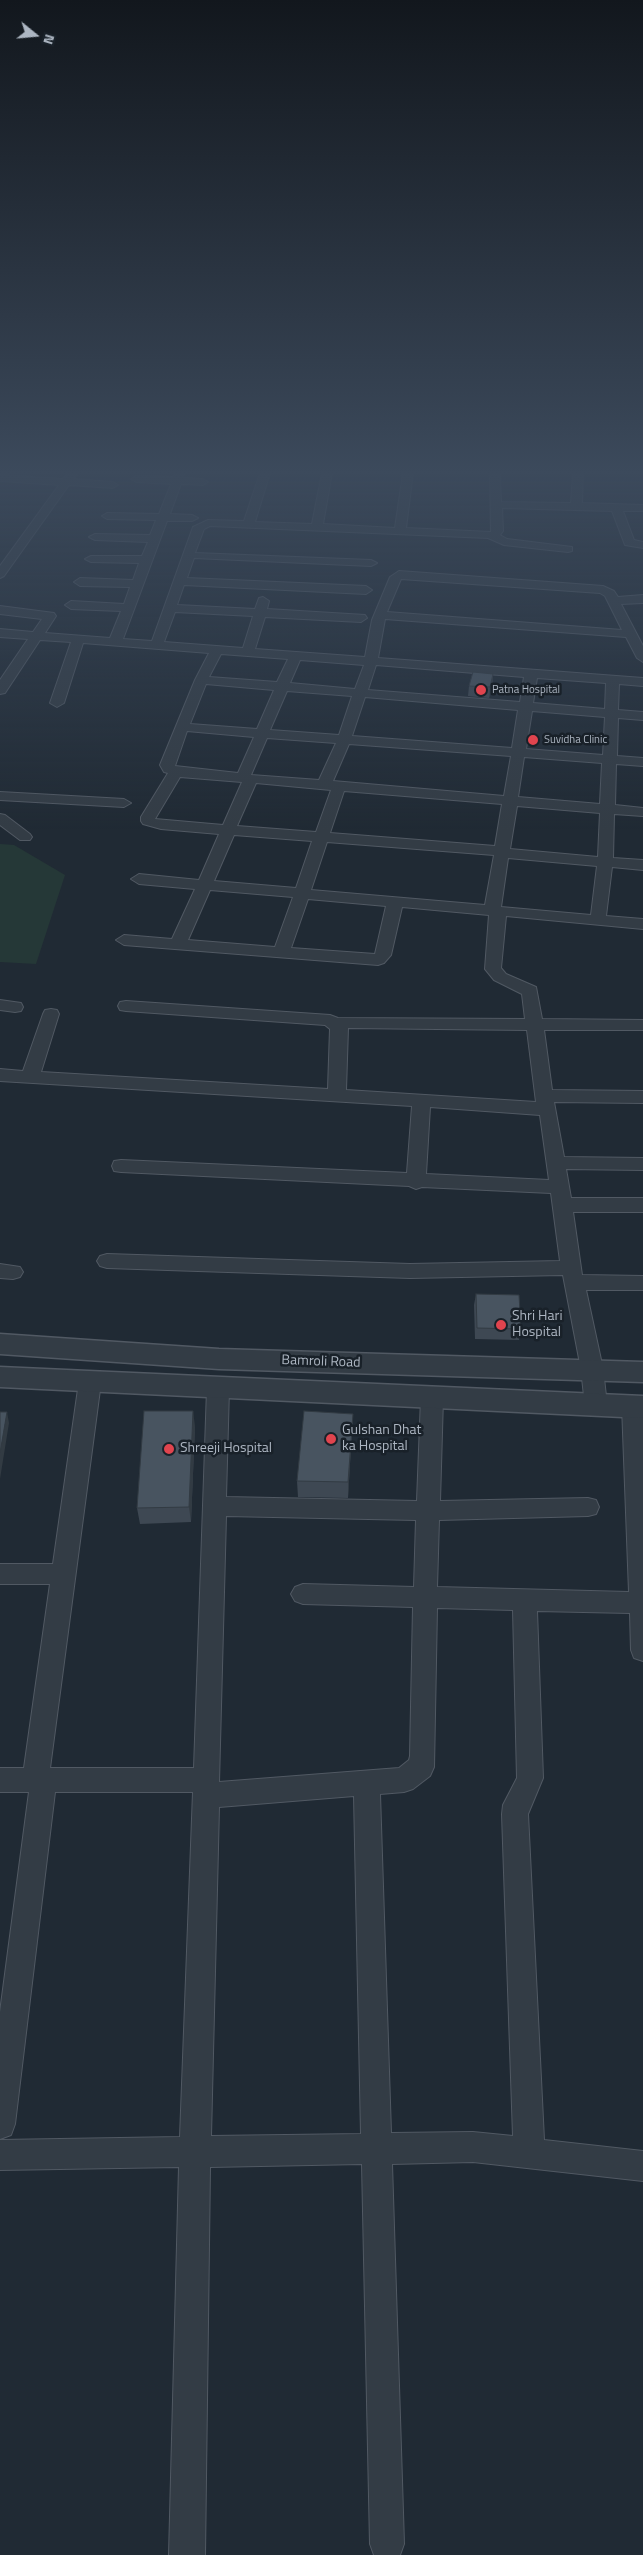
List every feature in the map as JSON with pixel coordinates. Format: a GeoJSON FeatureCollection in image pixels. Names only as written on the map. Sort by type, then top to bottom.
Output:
{"type":"FeatureCollection","features":[{"type":"Feature","properties":{"kind":"street"},"geometry":{"type":"LineString","coordinates":[[115,642],[135,592]]}},
{"type":"Feature","properties":{"kind":"street"},"geometry":{"type":"LineString","coordinates":[[157,645],[175,592]]}},
{"type":"Feature","properties":{"kind":"street"},"geometry":{"type":"LineString","coordinates":[[248,652],[266,592]]}},
{"type":"Feature","properties":{"kind":"street"},"geometry":{"type":"LineString","coordinates":[[281,953],[323,837],[332,785],[344,739],[371,662],[380,615],[390,592]]}},
{"type":"Feature","properties":{"kind":"street"},"geometry":{"type":"LineString","coordinates":[[607,592],[614,600],[643,658]]}},
{"type":"Feature","properties":{"kind":"street"},"geometry":{"type":"LineString","coordinates":[[614,600],[643,599]]}},
{"type":"Feature","properties":{"kind":"street"},"geometry":{"type":"LineString","coordinates":[[71,605],[128,608]]}},
{"type":"Feature","properties":{"kind":"street"},"geometry":{"type":"LineString","coordinates":[[170,608],[361,618]]}},
{"type":"Feature","properties":{"kind":"street"},"geometry":{"type":"LineString","coordinates":[[0,610],[48,614],[49,617],[0,690]]}},
{"type":"Feature","properties":{"kind":"street"},"geometry":{"type":"LineString","coordinates":[[380,615],[629,630],[643,625]]}},
{"type":"Feature","properties":{"kind":"street"},"geometry":{"type":"LineString","coordinates":[[0,633],[643,682]]}},
{"type":"Feature","properties":{"kind":"street"},"geometry":{"type":"LineString","coordinates":[[57,702],[78,639]]}},
{"type":"Feature","properties":{"kind":"street"},"geometry":{"type":"LineString","coordinates":[[218,650],[201,680],[166,765],[169,770],[643,812]]}},
{"type":"Feature","properties":{"kind":"street"},"geometry":{"type":"LineString","coordinates":[[178,944],[229,829],[262,733],[280,687],[295,656]]}},
{"type":"Feature","properties":{"kind":"street"},"geometry":{"type":"LineString","coordinates":[[531,674],[502,852],[496,911],[494,969],[500,977],[530,991],[545,1103],[549,1115],[572,1275],[592,1369],[596,1404]]}},
{"type":"Feature","properties":{"kind":"street"},"geometry":{"type":"LineString","coordinates":[[201,680],[643,716]]}},
{"type":"Feature","properties":{"kind":"street"},"geometry":{"type":"LineString","coordinates":[[598,920],[605,862],[610,713],[613,680]]}},
{"type":"Feature","properties":{"kind":"street"},"geometry":{"type":"LineString","coordinates":[[182,727],[643,762]]}},
{"type":"Feature","properties":{"kind":"street"},"geometry":{"type":"LineString","coordinates":[[176,772],[148,817],[148,821],[161,824],[643,865]]}},
{"type":"Feature","properties":{"kind":"street"},"geometry":{"type":"LineString","coordinates":[[0,796],[124,803]]}},
{"type":"Feature","properties":{"kind":"street"},"geometry":{"type":"LineString","coordinates":[[0,818],[25,837]]}},
{"type":"Feature","properties":{"kind":"street"},"geometry":{"type":"LineString","coordinates":[[138,879],[643,924]]}},
{"type":"Feature","properties":{"kind":"street"},"geometry":{"type":"LineString","coordinates":[[124,940],[378,960],[383,955],[395,902]]}},
{"type":"Feature","properties":{"kind":"street"},"geometry":{"type":"LineString","coordinates":[[126,1006],[322,1018],[336,1023],[643,1025]]}},
{"type":"Feature","properties":{"kind":"street"},"geometry":{"type":"LineString","coordinates":[[30,1077],[51,1014]]}},
{"type":"Feature","properties":{"kind":"street"},"geometry":{"type":"LineString","coordinates":[[336,1023],[339,1028],[337,1095]]}},
{"type":"Feature","properties":{"kind":"street"},"geometry":{"type":"LineString","coordinates":[[0,1075],[532,1107],[545,1103],[643,1097]]}},
{"type":"Feature","properties":{"kind":"street"},"geometry":{"type":"LineString","coordinates":[[416,1182],[420,1100]]}},
{"type":"Feature","properties":{"kind":"street"},"geometry":{"type":"LineString","coordinates":[[556,1163],[643,1164]]}},
{"type":"Feature","properties":{"kind":"street"},"geometry":{"type":"LineString","coordinates":[[121,1166],[416,1182],[643,1205]]}},
{"type":"Feature","properties":{"kind":"street"},"geometry":{"type":"LineString","coordinates":[[108,1261],[572,1275],[643,1284]]}},
{"type":"Feature","properties":{"kind":"street","name":"Bamroli Road"},"geometry":{"type":"LineString","coordinates":[[0,1344],[219,1359],[643,1372]]}},
{"type":"Feature","properties":{"kind":"street"},"geometry":{"type":"LineString","coordinates":[[0,1377],[218,1389],[638,1406],[643,1650]]}},
{"type":"Feature","properties":{"kind":"street"},"geometry":{"type":"LineString","coordinates":[[0,2124],[63,1574],[90,1382]]}},
{"type":"Feature","properties":{"kind":"street"},"geometry":{"type":"LineString","coordinates":[[187,2555],[195,2151],[218,1389]]}},
{"type":"Feature","properties":{"kind":"street"},"geometry":{"type":"LineString","coordinates":[[0,1780],[40,1780],[206,1788],[367,1783],[404,1780],[420,1767],[423,1756],[425,1598],[432,1398]]}},
{"type":"Feature","properties":{"kind":"street"},"geometry":{"type":"LineString","coordinates":[[214,1506],[429,1510],[588,1507]]}},
{"type":"Feature","properties":{"kind":"street"},"geometry":{"type":"LineString","coordinates":[[0,1574],[63,1574]]}},
{"type":"Feature","properties":{"kind":"street"},"geometry":{"type":"LineString","coordinates":[[303,1594],[641,1603]]}},
{"type":"Feature","properties":{"kind":"street"},"geometry":{"type":"LineString","coordinates":[[525,1600],[530,1778],[528,1786],[516,1805],[515,1814],[529,2152]]}},
{"type":"Feature","properties":{"kind":"street"},"geometry":{"type":"LineString","coordinates":[[367,1783],[387,2544]]}},
{"type":"Feature","properties":{"kind":"street"},"geometry":{"type":"LineString","coordinates":[[0,2154],[474,2147],[643,2166]]}},
{"type":"Feature","properties":{"kind":"green space"},"geometry":{"type":"Polygon","coordinates":[[[0,844],[14,845],[65,875],[36,964],[0,962],[0,844]]]}},
{"type":"Feature","properties":{"kind":"building"},"geometry":{"type":"Polygon","coordinates":[[[473,672],[493,674],[490,687],[469,686],[473,672]]]}},
{"type":"Feature","properties":{"kind":"building"},"geometry":{"type":"Polygon","coordinates":[[[476,1294],[519,1295],[521,1329],[477,1328],[476,1294]]]}},
{"type":"Feature","properties":{"kind":"building"},"geometry":{"type":"Polygon","coordinates":[[[144,1411],[193,1411],[189,1507],[137,1508],[144,1411]]]}},
{"type":"Feature","properties":{"kind":"building"},"geometry":{"type":"Polygon","coordinates":[[[304,1411],[353,1414],[348,1482],[297,1481],[304,1411]]]}},
{"type":"Feature","properties":{"kind":"building"},"geometry":{"type":"Polygon","coordinates":[[[0,1412],[7,1412],[0,1453],[0,1412]]]}},
{"type":"Feature","properties":{"kind":"place","name":"Patna Hospital"},"geometry":{"type":"Point","coordinates":[481,690]}},
{"type":"Feature","properties":{"kind":"place","name":"Suvidha Clinic"},"geometry":{"type":"Point","coordinates":[533,740]}},
{"type":"Feature","properties":{"kind":"place","name":"Shri Hari Hospital"},"geometry":{"type":"Point","coordinates":[501,1325]}},
{"type":"Feature","properties":{"kind":"place","name":"Gulshan Dhat ka Hospital"},"geometry":{"type":"Point","coordinates":[331,1439]}},
{"type":"Feature","properties":{"kind":"place","name":"Shreeji Hospital"},"geometry":{"type":"Point","coordinates":[169,1449]}}]}
